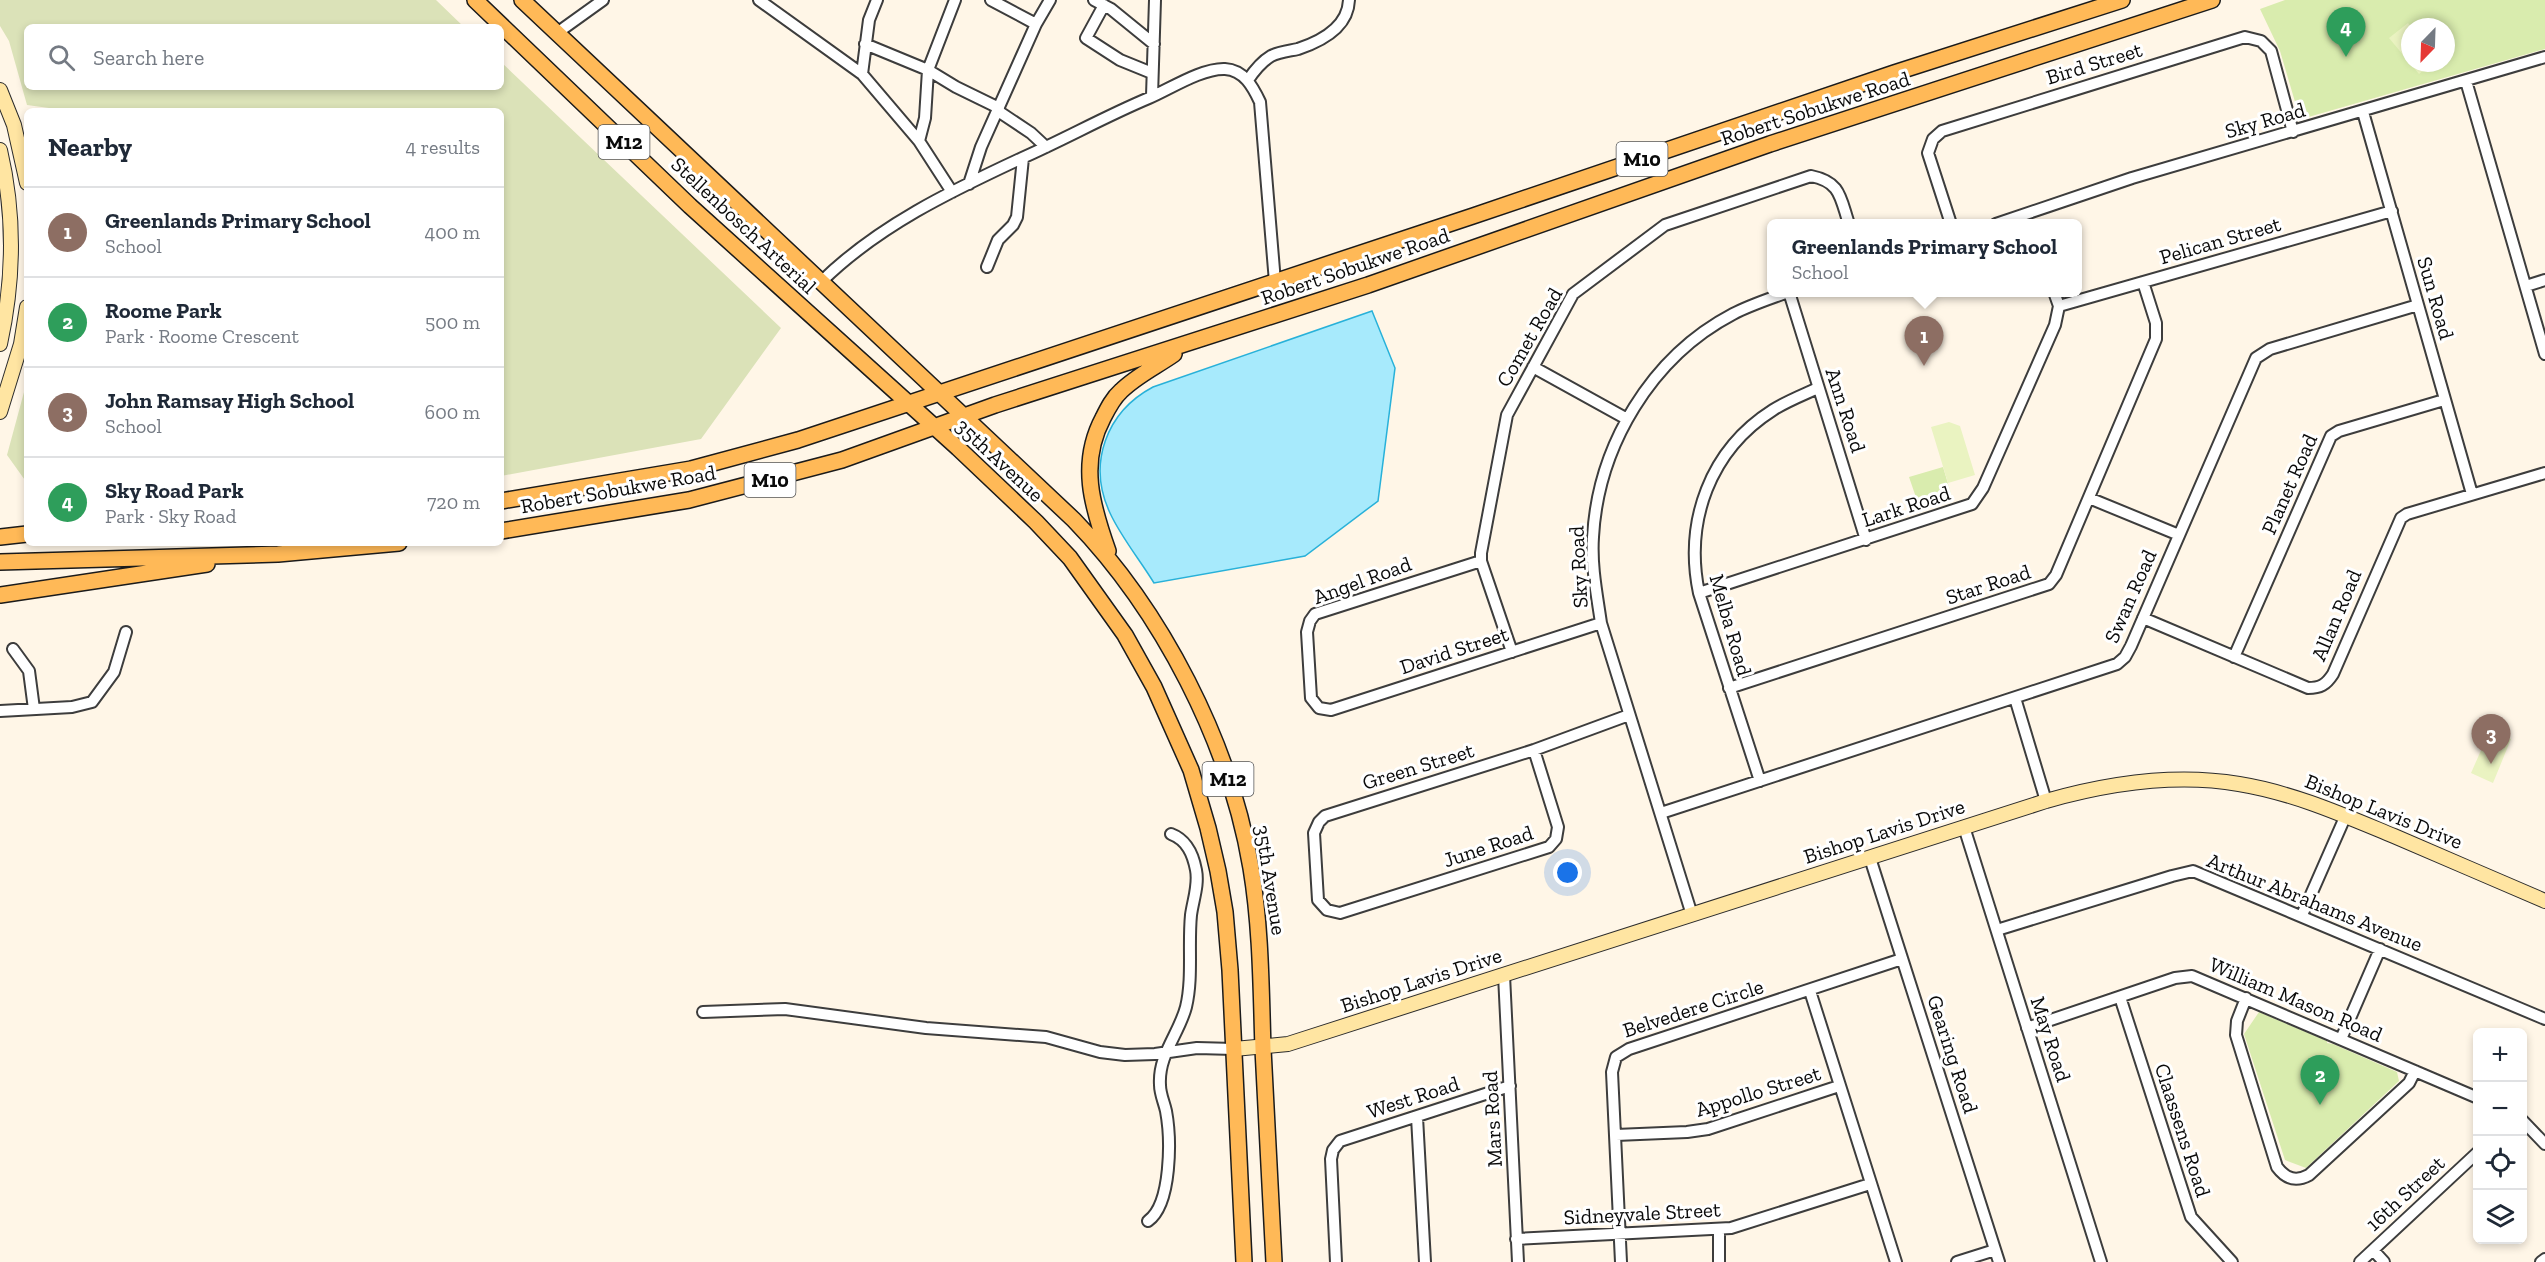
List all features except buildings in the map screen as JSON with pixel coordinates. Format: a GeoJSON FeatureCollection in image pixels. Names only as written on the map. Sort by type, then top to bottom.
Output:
{"type":"FeatureCollection","features":[{"type":"Feature","properties":{"kind":"main road","name":"Stellenbosch Arterial"},"geometry":{"type":"LineString","coordinates":[[475,0],[500,24]]}},
{"type":"Feature","properties":{"kind":"main road","name":"Stellenbosch Arterial"},"geometry":{"type":"LineString","coordinates":[[522,0],[965,417]]}},
{"type":"Feature","properties":{"kind":"main road","name":"Robert Sobukwe Road"},"geometry":{"type":"LineString","coordinates":[[504,500],[691,469],[798,440],[2122,0]]}},
{"type":"Feature","properties":{"kind":"main road","name":"Robert Sobukwe Road"},"geometry":{"type":"LineString","coordinates":[[504,531],[603,516],[727,491],[842,460],[995,405],[1368,285],[1770,144],[2212,0]]}},
{"type":"Feature","properties":{"kind":"main road","name":"Stellenbosch Arterial"},"geometry":{"type":"LineString","coordinates":[[504,28],[690,206],[935,428]]}},
{"type":"Feature","properties":{"kind":"main road"},"geometry":{"type":"LineString","coordinates":[[1112,562],[1096,519],[1090,492],[1089,463],[1097,429],[1120,391],[1189,344]]}},
{"type":"Feature","properties":{"kind":"main road","name":"35th Avenue"},"geometry":{"type":"LineString","coordinates":[[965,417],[1074,520],[1112,562],[1167,644],[1205,720],[1224,768],[1243,832],[1257,905],[1274,1262]]}},
{"type":"Feature","properties":{"kind":"main road","name":"35th Avenue"},"geometry":{"type":"LineString","coordinates":[[935,428],[1003,490],[1070,558],[1125,635],[1154,687],[1191,770],[1216,861],[1228,938],[1244,1262]]}},
{"type":"Feature","properties":{"kind":"main road"},"geometry":{"type":"LineString","coordinates":[[0,537],[24,534]]}},
{"type":"Feature","properties":{"kind":"main road"},"geometry":{"type":"LineString","coordinates":[[0,595],[278,554],[366,546]]}},
{"type":"Feature","properties":{"kind":"main road"},"geometry":{"type":"LineString","coordinates":[[0,561],[278,554]]}},
{"type":"Feature","properties":{"kind":"street"},"geometry":{"type":"LineString","coordinates":[[557,33],[603,0]]}},
{"type":"Feature","properties":{"kind":"street"},"geometry":{"type":"LineString","coordinates":[[759,0],[862,74],[919,141],[952,192]]}},
{"type":"Feature","properties":{"kind":"street"},"geometry":{"type":"LineString","coordinates":[[862,74],[865,44],[876,3],[864,0]]}},
{"type":"Feature","properties":{"kind":"street"},"geometry":{"type":"LineString","coordinates":[[919,141],[925,118],[928,70],[955,0]]}},
{"type":"Feature","properties":{"kind":"street"},"geometry":{"type":"LineString","coordinates":[[991,0],[1017,16],[1036,24]]}},
{"type":"Feature","properties":{"kind":"street"},"geometry":{"type":"LineString","coordinates":[[969,184],[981,147],[1036,24],[1050,0]]}},
{"type":"Feature","properties":{"kind":"street"},"geometry":{"type":"LineString","coordinates":[[1152,96],[1155,0]]}},
{"type":"Feature","properties":{"kind":"street"},"geometry":{"type":"LineString","coordinates":[[1248,80],[1260,64],[1271,56],[1300,48],[1332,32],[1346,18],[1349,0]]}},
{"type":"Feature","properties":{"kind":"street"},"geometry":{"type":"LineString","coordinates":[[1152,73],[1120,60],[1086,38],[1099,2],[1154,44]]}},
{"type":"Feature","properties":{"kind":"street","name":"Bird Street"},"geometry":{"type":"LineString","coordinates":[[1949,219],[1929,153],[1933,139],[1942,131],[2245,37],[2261,41],[2271,51],[2293,132]]}},
{"type":"Feature","properties":{"kind":"street"},"geometry":{"type":"LineString","coordinates":[[865,44],[928,70],[999,110],[1046,147]]}},
{"type":"Feature","properties":{"kind":"street","name":"Sky Road"},"geometry":{"type":"LineString","coordinates":[[2030,218],[2132,178],[2545,57]]}},
{"type":"Feature","properties":{"kind":"street"},"geometry":{"type":"LineString","coordinates":[[822,281],[874,239],[952,192],[1100,118],[1211,71],[1226,69],[1248,80],[1260,102],[1275,282]]}},
{"type":"Feature","properties":{"kind":"street"},"geometry":{"type":"LineString","coordinates":[[2466,81],[2545,354]]}},
{"type":"Feature","properties":{"kind":"street"},"geometry":{"type":"LineString","coordinates":[[0,90],[14,125],[24,170]]}},
{"type":"Feature","properties":{"kind":"street","name":"Sun Road"},"geometry":{"type":"LineString","coordinates":[[2363,112],[2472,494]]}},
{"type":"Feature","properties":{"kind":"street"},"geometry":{"type":"LineString","coordinates":[[0,150],[8,194],[11,239],[9,291],[0,344]]}},
{"type":"Feature","properties":{"kind":"street"},"geometry":{"type":"LineString","coordinates":[[987,267],[998,240],[1017,217],[1023,158]]}},
{"type":"Feature","properties":{"kind":"street","name":"Comet Road"},"geometry":{"type":"LineString","coordinates":[[1512,652],[1481,561],[1504,426],[1507,415],[1574,294],[1665,225],[1810,176],[1827,179],[1838,190],[1847,219]]}},
{"type":"Feature","properties":{"kind":"street","name":"Pelican Street"},"geometry":{"type":"LineString","coordinates":[[2059,306],[2392,211]]}},
{"type":"Feature","properties":{"kind":"street"},"geometry":{"type":"LineString","coordinates":[[2526,286],[2545,280]]}},
{"type":"Feature","properties":{"kind":"street","name":"Star Road"},"geometry":{"type":"LineString","coordinates":[[1729,688],[2045,587],[2056,575],[2156,339],[2156,323],[2143,282]]}},
{"type":"Feature","properties":{"kind":"street","name":"Sky Road"},"geometry":{"type":"LineString","coordinates":[[1692,915],[1601,623],[1594,579],[1595,511],[1604,470],[1627,419],[1654,380],[1703,333],[1733,314],[1776,297]]}},
{"type":"Feature","properties":{"kind":"street","name":"Ann Road"},"geometry":{"type":"LineString","coordinates":[[1790,297],[1866,540]]}},
{"type":"Feature","properties":{"kind":"street"},"geometry":{"type":"LineString","coordinates":[[2056,297],[2059,306]]}},
{"type":"Feature","properties":{"kind":"street","name":"Swan Road"},"geometry":{"type":"LineString","coordinates":[[1661,813],[2117,664],[2128,652],[2252,365],[2260,354],[2270,349],[2418,305]]}},
{"type":"Feature","properties":{"kind":"street","name":"Lark Road"},"geometry":{"type":"LineString","coordinates":[[1699,593],[1968,507],[1977,500],[2055,325],[2059,306]]}},
{"type":"Feature","properties":{"kind":"street"},"geometry":{"type":"LineString","coordinates":[[0,412],[21,344],[24,326]]}},
{"type":"Feature","properties":{"kind":"street"},"geometry":{"type":"LineString","coordinates":[[1533,367],[1627,419]]}},
{"type":"Feature","properties":{"kind":"street","name":"Melba Road"},"geometry":{"type":"LineString","coordinates":[[1760,781],[1699,593],[1695,570],[1695,529],[1712,475],[1734,443],[1759,420],[1781,406],[1818,388]]}},
{"type":"Feature","properties":{"kind":"street","name":"Planet Road"},"geometry":{"type":"LineString","coordinates":[[2234,657],[2331,436],[2339,431],[2444,400]]}},
{"type":"Feature","properties":{"kind":"street","name":"Allan Road"},"geometry":{"type":"LineString","coordinates":[[2143,618],[2307,688],[2325,685],[2333,675],[2401,518],[2407,514],[2545,473]]}},
{"type":"Feature","properties":{"kind":"street"},"geometry":{"type":"LineString","coordinates":[[2089,498],[2179,535]]}},
{"type":"Feature","properties":{"kind":"street","name":"Angel Road"},"geometry":{"type":"LineString","coordinates":[[1319,708],[1311,698],[1307,632],[1315,614],[1481,561]]}},
{"type":"Feature","properties":{"kind":"street","name":"David Street"},"geometry":{"type":"LineString","coordinates":[[1319,708],[1331,711],[1601,623]]}},
{"type":"Feature","properties":{"kind":"street"},"geometry":{"type":"LineString","coordinates":[[0,711],[72,707],[92,702],[114,672],[126,632]]}},
{"type":"Feature","properties":{"kind":"street"},"geometry":{"type":"LineString","coordinates":[[13,649],[29,671],[34,709]]}},
{"type":"Feature","properties":{"kind":"street"},"geometry":{"type":"LineString","coordinates":[[2014,698],[2046,801]]}},
{"type":"Feature","properties":{"kind":"street","name":"Green Street"},"geometry":{"type":"LineString","coordinates":[[1340,913],[1327,910],[1318,900],[1314,833],[1318,822],[1325,816],[1534,750],[1629,715]]}},
{"type":"Feature","properties":{"kind":"street","name":"June Road"},"geometry":{"type":"LineString","coordinates":[[1340,913],[1550,847],[1556,839],[1558,827],[1534,750]]}},
{"type":"Feature","properties":{"kind":"street","name":"Bishop Lavis Drive"},"geometry":{"type":"LineString","coordinates":[[1234,1049],[1288,1044],[2046,801],[2132,782],[2189,779],[2260,788],[2304,799],[2545,901]]}},
{"type":"Feature","properties":{"kind":"street"},"geometry":{"type":"LineString","coordinates":[[2302,915],[2346,815]]}},
{"type":"Feature","properties":{"kind":"street","name":"May Road"},"geometry":{"type":"LineString","coordinates":[[1964,827],[2101,1262]]}},
{"type":"Feature","properties":{"kind":"street"},"geometry":{"type":"LineString","coordinates":[[1148,1221],[1159,1210],[1164,1196],[1168,1139],[1160,1082],[1165,1053],[1181,1020],[1188,998],[1191,914],[1196,881],[1192,854],[1181,839],[1171,834]]}},
{"type":"Feature","properties":{"kind":"street","name":"Gearing Road"},"geometry":{"type":"LineString","coordinates":[[1870,858],[2000,1262]]}},
{"type":"Feature","properties":{"kind":"street","name":"Arthur Abrahams Avenue"},"geometry":{"type":"LineString","coordinates":[[1997,930],[2186,872],[2205,875],[2545,1019]]}},
{"type":"Feature","properties":{"kind":"street"},"geometry":{"type":"LineString","coordinates":[[2341,1039],[2380,950]]}},
{"type":"Feature","properties":{"kind":"street","name":"Belvedere Circle"},"geometry":{"type":"LineString","coordinates":[[1621,1262],[1612,1072],[1614,1059],[1620,1053],[1902,959]]}},
{"type":"Feature","properties":{"kind":"street","name":"Mars Road"},"geometry":{"type":"LineString","coordinates":[[1504,975],[1518,1262]]}},
{"type":"Feature","properties":{"kind":"street","name":"William Mason Road"},"geometry":{"type":"LineString","coordinates":[[2027,1028],[2175,978],[2192,976],[2473,1096]]}},
{"type":"Feature","properties":{"kind":"street"},"geometry":{"type":"LineString","coordinates":[[1810,991],[1869,1184],[1896,1262]]}},
{"type":"Feature","properties":{"kind":"street","name":"Claassens Road"},"geometry":{"type":"LineString","coordinates":[[2120,997],[2192,1217],[2232,1262]]}},
{"type":"Feature","properties":{"kind":"street"},"geometry":{"type":"LineString","coordinates":[[2246,998],[2237,1020],[2236,1035],[2277,1167],[2286,1177],[2297,1180],[2310,1175],[2409,1083],[2415,1071]]}},
{"type":"Feature","properties":{"kind":"street"},"geometry":{"type":"LineString","coordinates":[[704,1012],[785,1009],[926,1028],[1046,1037],[1100,1052],[1118,1054],[1165,1053],[1197,1048],[1234,1049]]}},
{"type":"Feature","properties":{"kind":"street","name":"West Road"},"geometry":{"type":"LineString","coordinates":[[1336,1262],[1331,1172],[1333,1150],[1343,1140],[1509,1086]]}},
{"type":"Feature","properties":{"kind":"street","name":"Appollo Street"},"geometry":{"type":"LineString","coordinates":[[1616,1135],[1698,1131],[1839,1086]]}},
{"type":"Feature","properties":{"kind":"street"},"geometry":{"type":"LineString","coordinates":[[1417,1117],[1425,1262]]}},
{"type":"Feature","properties":{"kind":"street"},"geometry":{"type":"LineString","coordinates":[[2527,1124],[2545,1144]]}},
{"type":"Feature","properties":{"kind":"street","name":"16th Street"},"geometry":{"type":"LineString","coordinates":[[2360,1262],[2473,1157]]}},
{"type":"Feature","properties":{"kind":"street","name":"Sidneyvale Street"},"geometry":{"type":"LineString","coordinates":[[1516,1239],[1620,1232],[1719,1230],[1744,1225],[1869,1184]]}},
{"type":"Feature","properties":{"kind":"street"},"geometry":{"type":"LineString","coordinates":[[1719,1230],[1719,1262]]}},
{"type":"Feature","properties":{"kind":"street"},"geometry":{"type":"LineString","coordinates":[[1957,1262],[1995,1250]]}},
{"type":"Feature","properties":{"kind":"street"},"geometry":{"type":"LineString","coordinates":[[2373,1250],[2384,1262]]}},
{"type":"Feature","properties":{"kind":"street"},"geometry":{"type":"LineString","coordinates":[[2541,1262],[2545,1259]]}},
{"type":"Feature","properties":{"kind":"green space"},"geometry":{"type":"Polygon","coordinates":[[[0,0],[436,0],[461,24],[24,24],[24,90],[504,90],[504,65],[781,328],[701,439],[504,475],[504,108],[49,108],[27,105],[9,41],[0,26],[0,0]]]}},
{"type":"Feature","properties":{"kind":"green space"},"geometry":{"type":"Polygon","coordinates":[[[2285,0],[2545,0],[2545,49],[2305,118],[2298,112],[2280,51],[2260,9],[2285,0]]]}},
{"type":"Feature","properties":{"kind":"green space"},"geometry":{"type":"Polygon","coordinates":[[[2401,29],[2401,52],[2389,38],[2401,29]]]}},
{"type":"Feature","properties":{"kind":"green space"},"geometry":{"type":"Polygon","coordinates":[[[24,392],[24,479],[7,455],[24,392]]]}},
{"type":"Feature","properties":{"kind":"green space"},"geometry":{"type":"Polygon","coordinates":[[[1949,422],[1960,426],[1975,475],[1948,483],[1931,427],[1949,422]]]}},
{"type":"Feature","properties":{"kind":"green space"},"geometry":{"type":"Polygon","coordinates":[[[1943,467],[1953,500],[1920,509],[1909,477],[1943,467]]]}},
{"type":"Feature","properties":{"kind":"green space"},"geometry":{"type":"Polygon","coordinates":[[[2490,730],[2511,739],[2493,783],[2471,773],[2490,730]]]}},
{"type":"Feature","properties":{"kind":"green space"},"geometry":{"type":"Polygon","coordinates":[[[2259,1012],[2397,1072],[2399,1081],[2306,1168],[2285,1160],[2244,1034],[2259,1012]]]}},
{"type":"Feature","properties":{"kind":"water"},"geometry":{"type":"Polygon","coordinates":[[[1372,311],[1395,368],[1378,501],[1305,556],[1154,583],[1120,531],[1103,495],[1100,476],[1105,441],[1123,410],[1153,387],[1372,311]]]}},
{"type":"Feature","properties":{"kind":"place","name":"Sky Road Park"},"geometry":{"type":"Point","coordinates":[2346,57]}},
{"type":"Feature","properties":{"kind":"place","name":"Greenlands Primary School"},"geometry":{"type":"Point","coordinates":[1924,366]}},
{"type":"Feature","properties":{"kind":"place","name":"John Ramsay High School"},"geometry":{"type":"Point","coordinates":[2491,764]}},
{"type":"Feature","properties":{"kind":"place","name":"Roome Park"},"geometry":{"type":"Point","coordinates":[2320,1105]}}]}
